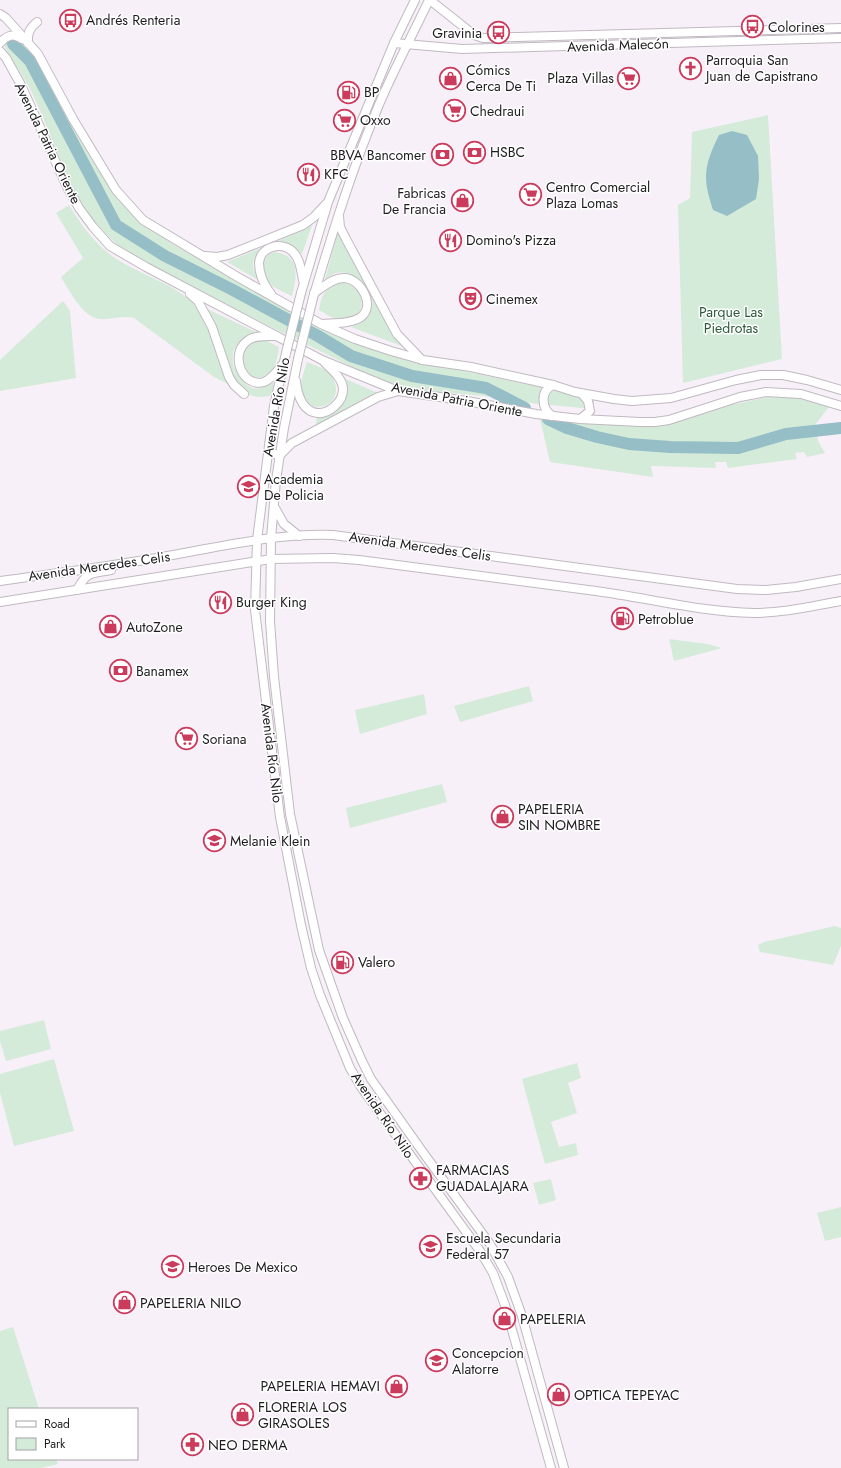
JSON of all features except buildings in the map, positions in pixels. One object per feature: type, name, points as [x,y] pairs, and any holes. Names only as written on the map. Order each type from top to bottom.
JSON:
[{"type":"main road","name":"Avenida Río Nilo","points":[[415,0],[394,43],[328,202],[303,281],[274,406],[257,540],[255,610],[280,817],[304,937],[320,995],[350,1068],[361,1087],[480,1251],[492,1273],[505,1305],[551,1468]]},
{"type":"main road","name":"Avenida Río Nilo","points":[[430,0],[378,106],[361,150],[338,214],[313,295],[298,359],[284,428],[271,538],[270,621],[274,677],[290,814],[319,950],[343,1018],[371,1080],[490,1244],[508,1277],[520,1312],[564,1468]]},
{"type":"main road","name":"Avenida Malecón","points":[[430,0],[474,35],[483,38],[841,28]]},
{"type":"main road","points":[[0,14],[6,18],[38,54],[73,119],[116,190],[144,220],[274,298],[321,324],[356,339],[423,360],[471,367],[582,394],[614,399],[632,401],[671,398],[736,380],[761,376],[783,375],[841,390]]},
{"type":"main road","points":[[28,43],[28,35],[30,30],[38,22]]},
{"type":"main road","points":[[0,43],[4,38],[11,35],[18,36],[28,43]]},
{"type":"main road","name":"Avenida Malecón","points":[[394,43],[462,50],[841,38]]},
{"type":"main road","name":"Avenida Patria Oriente","points":[[0,51],[6,58],[21,85],[67,187],[93,227],[110,246],[146,267],[322,360],[398,391],[552,416],[580,419],[640,422],[669,420],[740,397],[766,392],[801,394],[841,406]]},
{"type":"main road","points":[[203,256],[217,257],[228,255],[303,225],[314,217],[328,202]]},
{"type":"main road","points":[[338,214],[340,227],[397,334],[423,360]]},
{"type":"main road","points":[[274,298],[264,284],[260,272],[259,262],[263,253],[270,248],[276,246],[292,251],[297,258],[303,281]]},
{"type":"main road","points":[[313,295],[337,279],[345,278],[355,282],[367,299],[366,309],[362,316],[352,321],[321,324]]},
{"type":"main road","points":[[180,285],[198,301],[212,327],[229,377],[234,385],[244,394]]},
{"type":"main road","points":[[276,336],[257,337],[246,342],[240,350],[238,360],[239,365],[246,377],[254,382],[259,382],[268,380],[283,365]]},
{"type":"main road","points":[[296,371],[297,390],[301,400],[308,409],[321,413],[329,410],[342,398],[343,388],[339,378],[322,360]]},
{"type":"main road","points":[[552,416],[545,409],[543,399],[549,387],[553,386]]},
{"type":"main road","points":[[268,453],[280,455],[292,443],[378,397],[398,391]]},
{"type":"main road","points":[[580,419],[590,411],[588,401],[582,394]]},
{"type":"main road","points":[[274,507],[284,524],[299,536]]},
{"type":"main road","name":"Avenida Mercedes Celis","points":[[0,581],[150,560],[271,538],[333,535],[737,589],[766,590],[789,588],[841,579]]},
{"type":"main road","name":"Avenida Mercedes Celis","points":[[0,602],[271,560],[332,558],[359,560],[616,593],[702,609],[732,612],[755,613],[799,609],[841,601]]},
{"type":"main road","points":[[76,590],[85,577],[92,574],[138,565],[150,560]]},
{"type":"green space","points":[[11,39],[17,39],[25,43],[46,77],[78,137],[116,197],[143,224],[174,245],[317,324],[435,365],[536,386],[594,400],[594,409],[427,391],[379,380],[234,309],[125,251],[106,234],[91,217],[79,198],[60,159],[33,95],[5,47],[6,42]]},
{"type":"green space","name":"Parque Las Piedrotas","points":[[768,115],[782,359],[683,383],[678,205],[690,198],[692,132]]},
{"type":"green space","points":[[69,205],[86,230],[108,253],[125,264],[179,292],[193,303],[200,312],[210,332],[228,384],[214,377],[134,318],[125,317],[100,319],[88,314],[82,309],[72,296],[61,277],[83,258],[56,213]]},
{"type":"green space","points":[[313,223],[302,254],[280,241],[266,247],[257,254],[253,265],[254,272],[258,280],[227,262],[302,231]]},
{"type":"green space","points":[[338,231],[404,347],[351,327],[363,320],[369,312],[370,302],[368,292],[362,283],[355,277],[346,273],[336,273],[325,280]]},
{"type":"green space","points":[[275,252],[283,254],[293,262],[296,274],[292,296],[271,285],[268,282],[264,272],[262,264],[268,255]]},
{"type":"green space","points":[[342,282],[352,286],[358,292],[362,306],[359,313],[354,318],[346,320],[336,319],[319,310],[321,299],[325,292]]},
{"type":"green space","points":[[63,301],[70,311],[76,378],[0,391],[0,360]]},
{"type":"green space","points":[[207,309],[256,332],[242,339],[237,345],[234,350],[233,364],[241,378],[251,387],[262,388],[274,382],[272,395],[259,397],[249,395],[241,389],[230,370],[219,334]]},
{"type":"green space","points":[[265,340],[279,347],[277,358],[273,369],[268,375],[257,377],[247,371],[244,366],[243,353],[253,342]]},
{"type":"green space","points":[[307,362],[330,373],[335,383],[336,392],[333,399],[328,404],[321,407],[307,403],[303,396],[301,383]]},
{"type":"green space","points":[[343,378],[378,393],[369,396],[316,425],[317,415],[338,408]]},
{"type":"green space","points":[[772,396],[801,399],[829,407],[815,425],[818,441],[825,453],[807,457],[804,452],[795,453],[797,459],[728,468],[726,462],[715,462],[716,468],[651,466],[653,477],[550,462],[540,419],[602,425],[665,423],[723,407]]},
{"type":"green space","points":[[669,639],[707,644],[722,648],[674,661]]},
{"type":"green space","points":[[529,686],[533,701],[460,722],[454,706]]},
{"type":"green space","points":[[424,694],[427,714],[360,734],[355,710]]},
{"type":"green space","points":[[442,784],[447,802],[350,828],[346,808]]},
{"type":"green space","points":[[835,926],[841,928],[841,946],[833,965],[760,952],[758,945],[764,942]]},
{"type":"green space","points":[[44,1020],[51,1049],[6,1061],[0,1041],[0,1031]]},
{"type":"green space","points":[[54,1059],[74,1131],[14,1146],[0,1093],[0,1074]]},
{"type":"green space","points":[[577,1063],[581,1078],[568,1083],[577,1113],[551,1122],[559,1147],[576,1143],[578,1155],[545,1164],[522,1079]]},
{"type":"green space","points":[[551,1179],[556,1200],[539,1205],[533,1183]]},
{"type":"green space","points":[[841,1207],[841,1237],[825,1241],[817,1213]]},
{"type":"green space","points":[[13,1327],[39,1408],[8,1408],[8,1460],[56,1460],[58,1464],[41,1468],[0,1468],[0,1331]]},
{"type":"water","points":[[732,131],[747,135],[758,156],[759,179],[756,199],[727,216],[713,210],[707,189],[706,172],[710,155],[719,135]]},
{"type":"waterway","points":[[13,44],[30,61],[116,225],[165,256],[231,289],[318,336],[351,356],[412,376],[486,388],[525,408]]},
{"type":"waterway","points":[[548,419],[567,428],[597,437],[629,444],[670,447],[738,448],[786,434],[841,428]]},
{"type":"place","name":"Andrés Renteria","points":[[71,20]]},
{"type":"place","name":"Colorines","points":[[752,27]]},
{"type":"place","name":"Gravinia","points":[[498,33]]},
{"type":"place","name":"Parroquia San Juan de Capistrano","points":[[690,68]]},
{"type":"place","name":"Cómics Cerca De Ti","points":[[451,78]]},
{"type":"place","name":"Plaza Villas","points":[[629,78]]},
{"type":"place","name":"BP","points":[[348,92]]},
{"type":"place","name":"Chedraui","points":[[455,111]]},
{"type":"place","name":"Oxxo","points":[[345,120]]},
{"type":"place","name":"HSBC","points":[[475,152]]},
{"type":"place","name":"BBVA Bancomer","points":[[442,155]]},
{"type":"place","name":"KFC","points":[[309,174]]},
{"type":"place","name":"Centro Comercial Plaza Lomas","points":[[530,195]]},
{"type":"place","name":"Fabricas De Francia","points":[[462,201]]},
{"type":"place","name":"Domino's Pizza","points":[[451,240]]},
{"type":"place","name":"Cinemex","points":[[470,299]]},
{"type":"place","name":"Academia De Policia","points":[[248,487]]},
{"type":"place","name":"Burger King","points":[[221,602]]},
{"type":"place","name":"Petroblue","points":[[622,619]]},
{"type":"place","name":"AutoZone","points":[[110,627]]},
{"type":"place","name":"Banamex","points":[[121,671]]},
{"type":"place","name":"Soriana","points":[[187,739]]},
{"type":"place","name":"PAPELERIA SIN NOMBRE","points":[[503,817]]},
{"type":"place","name":"Melanie Klein","points":[[215,841]]},
{"type":"place","name":"Valero","points":[[343,962]]},
{"type":"place","name":"FARMACIAS GUADALAJARA","points":[[420,1178]]},
{"type":"place","name":"Escuela Secundaria Federal 57","points":[[430,1246]]},
{"type":"place","name":"Heroes De Mexico","points":[[172,1267]]},
{"type":"place","name":"PAPELERIA NILO","points":[[124,1303]]},
{"type":"place","name":"PAPELERIA","points":[[504,1319]]},
{"type":"place","name":"Concepcion Alatorre","points":[[436,1361]]},
{"type":"place","name":"PAPELERIA HEMAVI","points":[[396,1386]]},
{"type":"place","name":"OPTICA TEPEYAC","points":[[558,1395]]},
{"type":"place","name":"FLORERIA LOS GIRASOLES","points":[[242,1415]]},
{"type":"place","name":"NEO DERMA","points":[[193,1445]]}]
